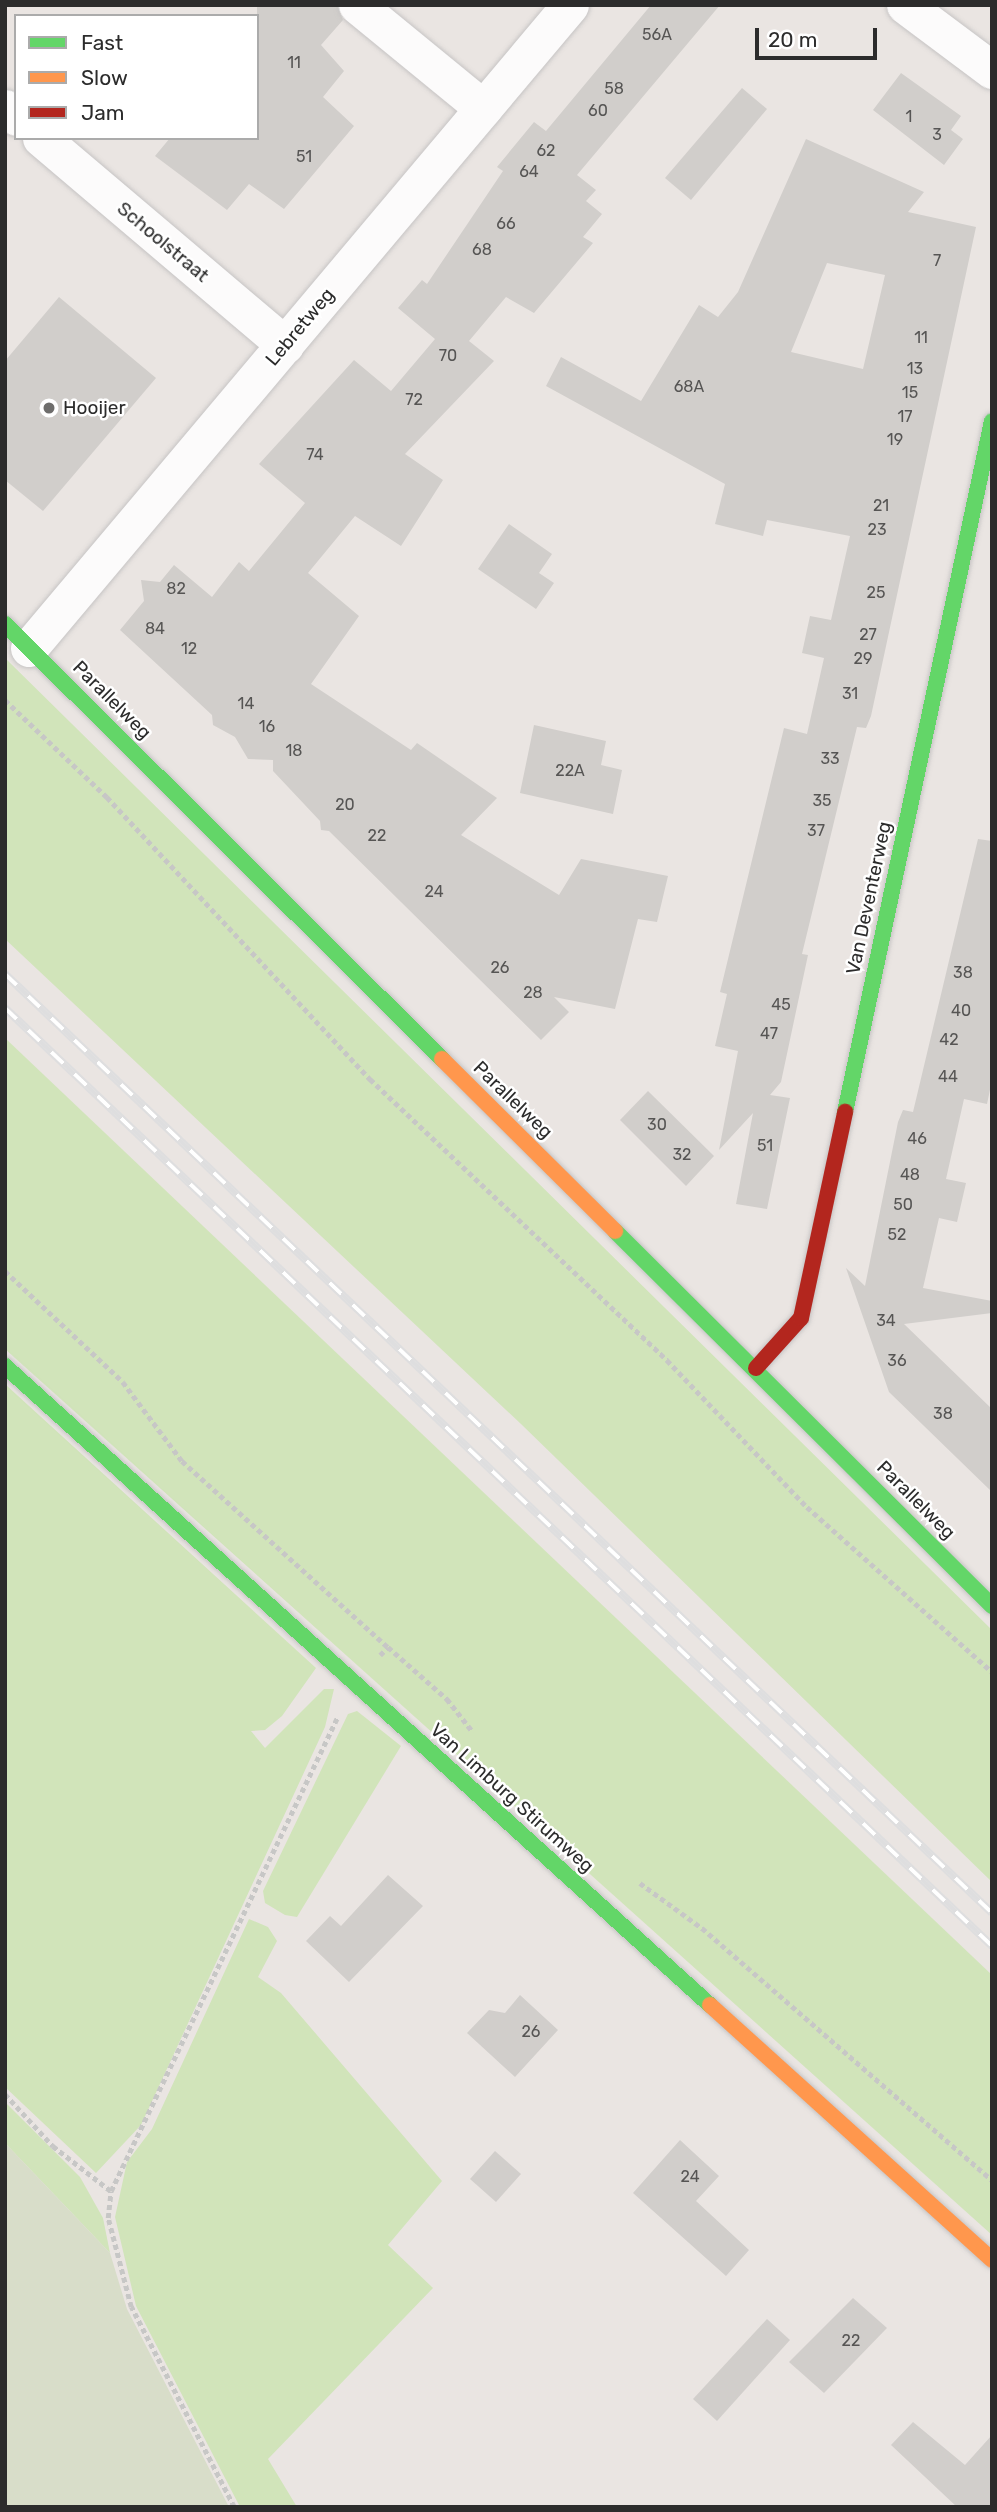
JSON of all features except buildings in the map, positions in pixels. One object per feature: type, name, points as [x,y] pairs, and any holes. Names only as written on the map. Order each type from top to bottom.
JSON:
[{"type":"street","points":[[357,5],[482,108]]},
{"type":"street","name":"Lebretweg","points":[[17,636],[285,345],[570,5]]},
{"type":"street","points":[[905,5],[992,70]]},
{"type":"street","name":"Schoolstraat","points":[[43,140],[285,345]]},
{"type":"street","name":"Van Deventerweg","points":[[756,1368],[802,1318],[992,421]]},
{"type":"street","name":"Parallelweg","points":[[17,636],[756,1368],[992,1606]]},
{"type":"street","name":"Van Limburg Stirumweg","points":[[5,1366],[992,2260]]},
{"type":"path","points":[[5,700],[107,797],[370,1079],[667,1360],[807,1507],[992,1672]]},
{"type":"path","points":[[5,1271],[123,1382],[182,1461],[447,1699],[482,1742]]},
{"type":"path","points":[[234,2507],[131,2307],[108,2218],[111,2191],[352,1682],[388,1647]]},
{"type":"path","points":[[637,1881],[702,1928],[992,2180]]},
{"type":"path","points":[[5,2094],[53,2146],[111,2191]]},
{"type":"green space","points":[[5,658],[992,1630],[992,1882],[521,1424],[5,939]]},
{"type":"green space","points":[[5,1038],[992,1975],[992,2235],[5,1349]]},
{"type":"green space","points":[[5,1384],[316,1668],[282,1716],[265,1730],[251,1731],[265,1748],[324,1689],[334,1689],[325,1727],[141,2125],[96,2173],[5,2087]]},
{"type":"green space","points":[[357,1711],[401,1746],[297,1917],[285,1915],[265,1903],[263,1891],[348,1714]]},
{"type":"green space","points":[[249,1919],[268,1927],[277,1941],[258,1977],[281,1993],[442,2181],[388,2245],[433,2288],[268,2459],[297,2507],[240,2507],[136,2306],[115,2217],[127,2162],[152,2129]]},
{"type":"green space","points":[[5,2102],[80,2177],[103,2218],[110,2253],[5,2143]]},
{"type":"green space","points":[[5,2143],[110,2253],[127,2309],[229,2507],[5,2507]]},
{"type":"railway","points":[[5,974],[992,1913]]},
{"type":"railway","points":[[5,1008],[992,1946]]},
{"type":"traffic: fast","points":[[845,1112],[992,421]]},
{"type":"traffic: fast","points":[[5,624],[442,1059]]},
{"type":"traffic: fast","points":[[615,1231],[992,1606]]},
{"type":"traffic: fast","points":[[5,1366],[710,2005]]},
{"type":"traffic: slow","points":[[442,1059],[615,1231]]},
{"type":"traffic: slow","points":[[710,2005],[992,2260]]},
{"type":"traffic: jam","points":[[756,1368],[801,1318],[845,1112]]},
{"type":"place","name":"Hooijer","points":[[49,408]]}]
